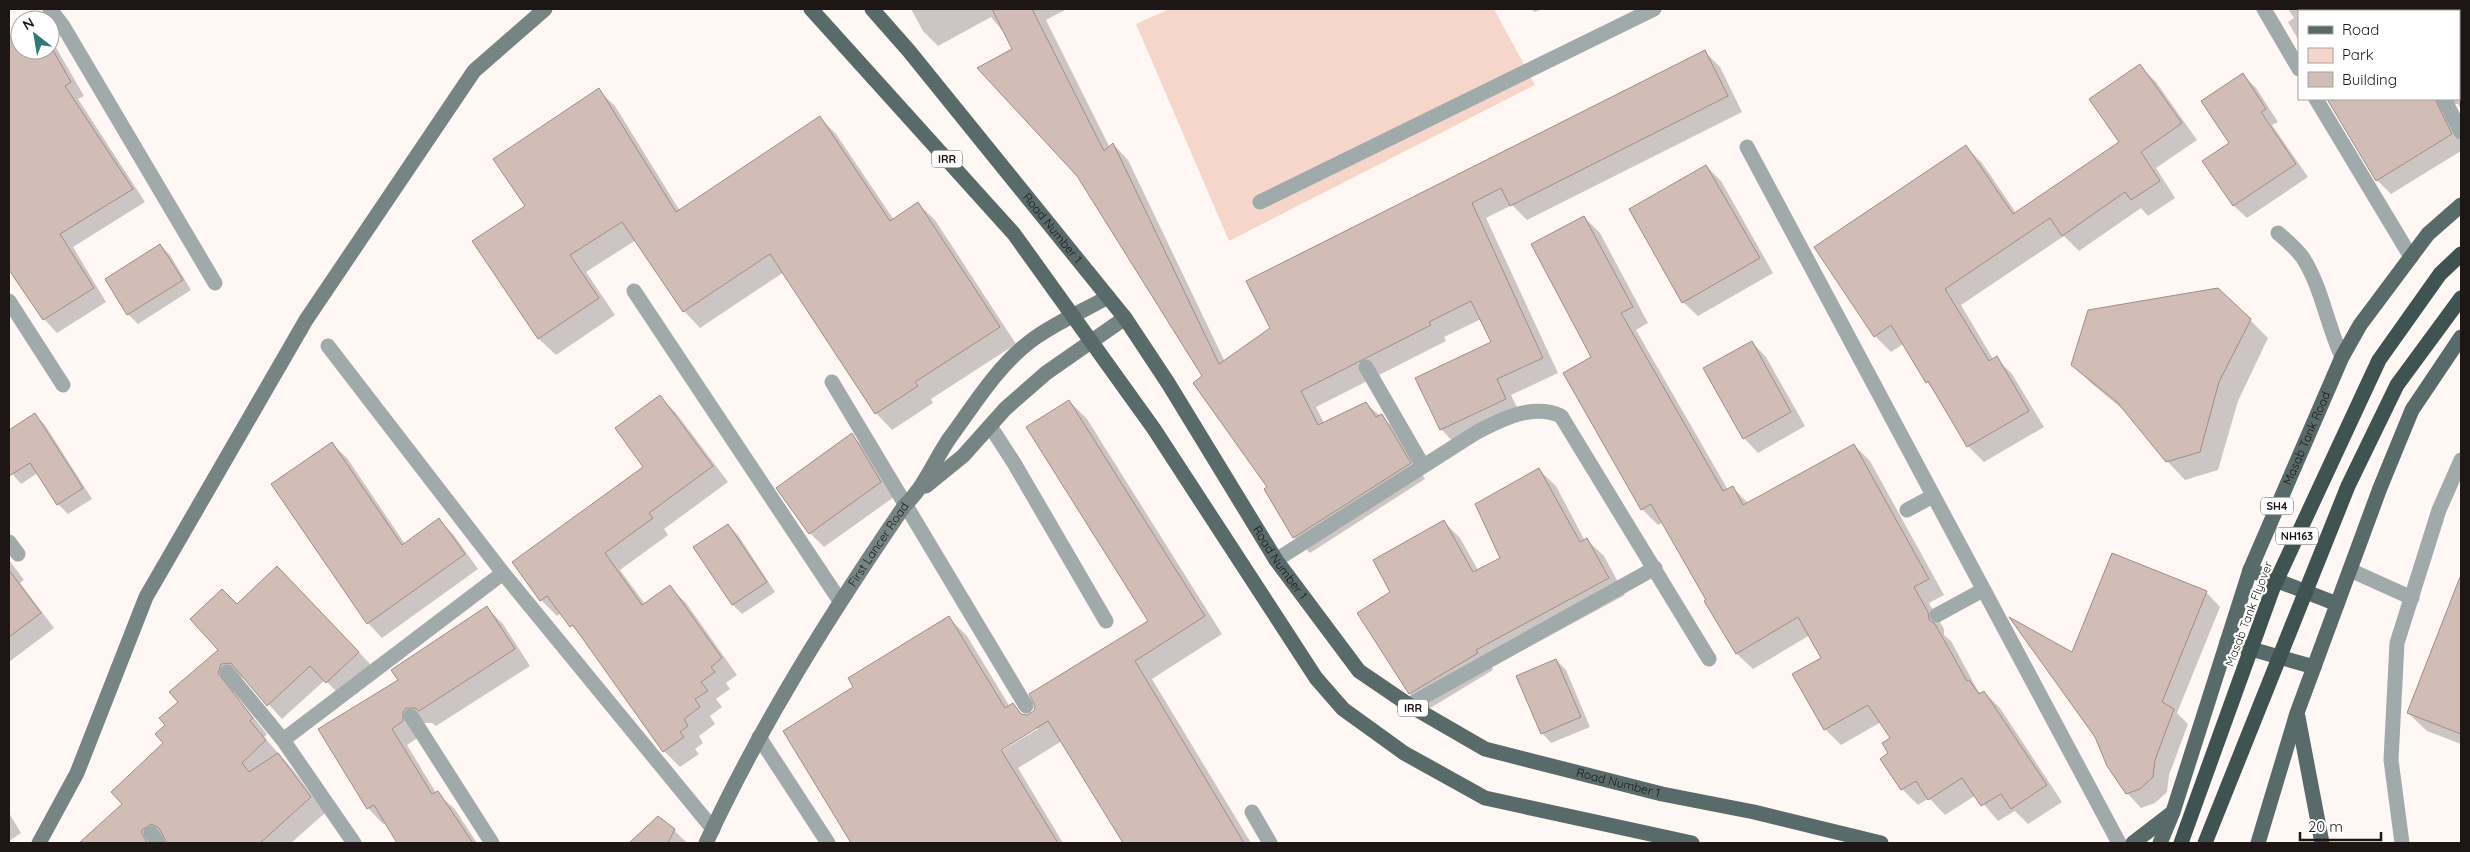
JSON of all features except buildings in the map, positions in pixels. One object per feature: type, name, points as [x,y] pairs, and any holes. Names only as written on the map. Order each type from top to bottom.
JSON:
[{"type":"highway","name":"Masab Tank Flyover","points":[[2181,843],[2273,588],[2379,360],[2440,274],[2461,254]]},
{"type":"highway","name":"NH163","points":[[2205,843],[2348,486],[2397,385],[2461,298]]},
{"type":"main road","name":"IRR","points":[[811,9],[1014,234],[1154,428],[1316,678],[1342,709],[1404,753],[1485,798],[1684,842]]},
{"type":"main road","name":"Road Number 1","points":[[872,9],[915,58],[1125,318],[1168,383],[1276,560],[1359,671],[1409,705],[1485,749],[1662,794],[1754,812],[1881,843]]},
{"type":"main road","name":"Masab Tank Road","points":[[2160,843],[2173,812],[2250,570],[2342,357],[2360,325],[2428,234],[2461,205]]},
{"type":"main road","points":[[2258,843],[2297,713],[2380,488],[2412,410],[2461,338]]},
{"type":"main road","points":[[2250,570],[2337,604]]},
{"type":"main road","points":[[2227,642],[2314,667]]},
{"type":"main road","points":[[2297,713],[2322,843]]},
{"type":"main road","points":[[2134,843],[2173,812]]},
{"type":"street","points":[[50,9],[63,26],[215,283]]},
{"type":"street","points":[[39,843],[77,773],[146,598],[306,320],[474,70],[545,9]]},
{"type":"street","points":[[1260,202],[1654,9]]},
{"type":"street","points":[[2264,9],[2298,67]]},
{"type":"street","points":[[2317,100],[2411,257]]},
{"type":"street","points":[[2445,100],[2461,132]]},
{"type":"street","points":[[1747,146],[2119,843]]},
{"type":"street","points":[[2278,233],[2303,257],[2322,300],[2333,339],[2342,357]]},
{"type":"street","points":[[634,291],[840,601]]},
{"type":"street","name":"First Lancer Road","points":[[706,843],[740,770],[840,601],[906,505],[919,492],[943,448],[998,372],[1030,341],[1108,297]]},
{"type":"street","points":[[9,301],[64,385]]},
{"type":"street","points":[[919,492],[963,456],[1005,409],[1046,373],[1125,318]]},
{"type":"street","points":[[328,346],[503,573],[713,829]]},
{"type":"street","points":[[1366,367],[1423,466]]},
{"type":"street","points":[[832,382],[1026,706]]},
{"type":"street","points":[[1276,560],[1423,466],[1508,416],[1551,412],[1561,416],[1709,659]]},
{"type":"street","points":[[990,426],[1014,463],[1106,621]]},
{"type":"street","points":[[2402,843],[2391,760],[2397,643],[2440,510],[2461,460]]},
{"type":"street","points":[[1907,510],[1933,496]]},
{"type":"street","points":[[9,542],[18,554]]},
{"type":"street","points":[[1409,705],[1655,568]]},
{"type":"street","points":[[2350,570],[2412,598]]},
{"type":"street","points":[[283,740],[503,573]]},
{"type":"street","points":[[1937,615],[1983,590]]},
{"type":"street","points":[[227,672],[283,740],[354,843]]},
{"type":"street","points":[[412,716],[492,843]]},
{"type":"street","points":[[759,737],[828,843]]},
{"type":"street","points":[[1252,812],[1270,843]]},
{"type":"green space","points":[[1169,9],[1494,9],[1535,85],[1229,241],[1136,24]]}]
